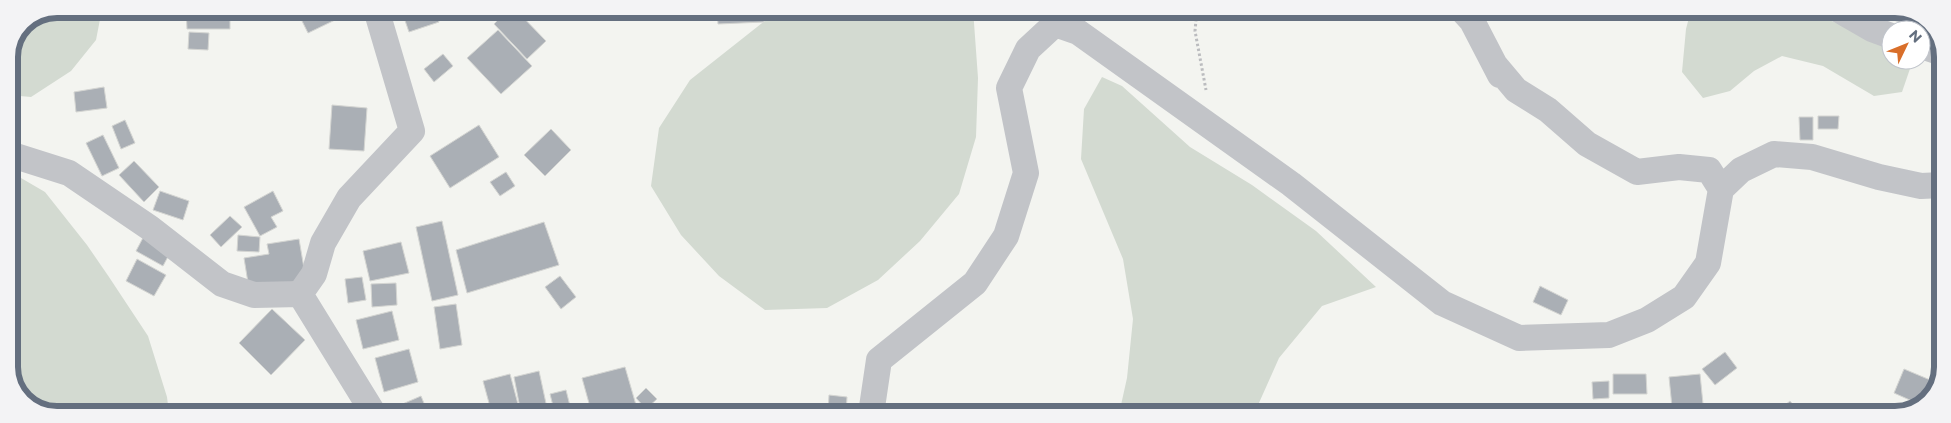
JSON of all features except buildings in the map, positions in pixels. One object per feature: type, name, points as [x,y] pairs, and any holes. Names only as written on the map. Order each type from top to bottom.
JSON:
[{"type":"street","points":[[300,294],[314,274],[323,243],[349,198],[412,131],[378,17]]},
{"type":"street","points":[[1468,17],[1498,70],[1516,90],[1548,110],[1587,144],[1637,172],[1679,167],[1709,170],[1721,189]]},
{"type":"street","points":[[1851,17],[1881,32]]},
{"type":"street","points":[[872,406],[879,360],[975,283],[1006,236],[1026,173],[1009,88],[1028,49],[1055,24],[1078,32],[1291,184],[1442,303],[1519,338],[1609,335],[1647,320],[1684,297],[1708,263],[1721,189],[1741,170],[1774,154],[1812,157],[1879,177],[1921,186],[1933,185]]},
{"type":"street","points":[[18,157],[69,172],[150,228],[222,284],[254,295],[300,294]]},
{"type":"street","points":[[300,294],[369,406]]},
{"type":"path","points":[[1196,17],[1195,31],[1206,93]]},
{"type":"shaded area","points":[[100,17],[96,40],[71,71],[31,97],[18,96],[18,49],[20,41],[29,29],[41,20],[49,18]]},
{"type":"shaded area","points":[[770,17],[974,17],[978,78],[976,137],[959,194],[920,241],[878,280],[827,308],[765,310],[719,276],[681,235],[651,186],[659,128],[690,80]]},
{"type":"shaded area","points":[[1689,17],[1823,17],[1881,43],[1881,70],[1910,70],[1902,92],[1874,96],[1823,66],[1782,56],[1754,71],[1730,91],[1703,98],[1682,72],[1686,29]]},
{"type":"shaded area","points":[[1102,77],[1122,86],[1190,147],[1252,185],[1316,231],[1376,287],[1322,306],[1279,358],[1258,406],[1121,406],[1127,378],[1133,319],[1123,259],[1081,159],[1084,109]]},
{"type":"shaded area","points":[[18,176],[45,192],[87,245],[109,277],[148,336],[168,406],[56,406],[41,403],[24,388],[18,374]]}]
